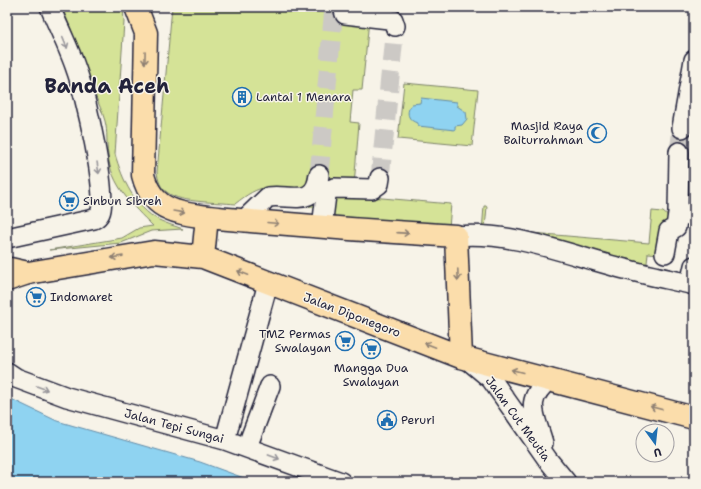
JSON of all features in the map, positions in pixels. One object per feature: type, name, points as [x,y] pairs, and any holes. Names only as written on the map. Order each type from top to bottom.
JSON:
[{"type":"main road","points":[[136,7],[146,33]]},
{"type":"main road","points":[[151,7],[146,33],[143,175],[146,188],[158,202],[171,210],[207,216],[322,227],[456,236],[464,358]]},
{"type":"main road","points":[[203,257],[207,216]]},
{"type":"main road","name":"Jalan Diponegoro","points":[[7,280],[22,271],[154,252],[203,257],[464,358],[550,379],[694,418]]},
{"type":"street","points":[[7,238],[94,219],[100,214],[101,210],[101,185],[90,119],[76,69],[50,7]]},
{"type":"street","points":[[343,7],[345,14],[389,19],[393,20],[395,26]]},
{"type":"street","points":[[682,128],[694,60]]},
{"type":"street","points":[[665,253],[669,231],[676,227],[686,214],[679,152]]},
{"type":"street","points":[[244,220],[268,197],[308,196],[313,192],[318,184],[319,175]]},
{"type":"street","points":[[322,227],[326,195],[329,190],[334,188],[372,189],[379,184],[380,178]]},
{"type":"street","points":[[456,236],[472,235],[544,245],[616,267],[692,285],[694,266]]},
{"type":"street","points":[[7,290],[22,271]]},
{"type":"street","points":[[225,440],[268,283]]},
{"type":"street","name":"Jalan Cut Meutia","points":[[464,358],[491,379],[548,460],[566,482]]},
{"type":"street","name":"Jalan Tepi Sungai","points":[[7,372],[16,378],[67,397],[225,440],[341,482]]},
{"type":"street","points":[[548,460],[532,403],[538,391],[550,379]]},
{"type":"street","points":[[247,447],[270,386]]},
{"type":"green space","points":[[62,7],[123,7],[124,22],[115,154],[126,183],[136,200],[143,208],[159,220],[183,229],[151,231],[121,243],[49,250],[122,238],[139,228],[153,226],[130,202],[113,176],[108,155],[104,116]]},
{"type":"green space","points":[[172,7],[338,7],[369,20],[362,90],[353,90],[350,122],[359,123],[354,186],[332,183],[320,208],[300,206],[323,175],[308,173],[307,183],[300,190],[272,187],[259,189],[235,204],[200,202],[182,199],[165,191],[160,184],[157,172]]},
{"type":"green space","points":[[404,83],[478,90],[472,146],[398,139]]},
{"type":"green space","points":[[336,194],[451,204],[449,228],[326,216]]},
{"type":"green space","points":[[484,206],[487,206],[485,229],[649,243],[652,211],[663,212],[669,217],[660,254],[648,253],[646,273],[482,232]]},
{"type":"water","points":[[421,98],[457,102],[457,106],[466,112],[467,119],[462,125],[455,126],[455,130],[418,126],[418,123],[410,118],[408,113],[412,104],[420,103]]},
{"type":"water","points":[[7,397],[57,421],[200,462],[255,482],[7,482]]},
{"type":"tunnel","points":[[319,175],[334,7]]},
{"type":"tunnel","points":[[380,178],[395,26]]},
{"type":"tunnel","points":[[679,152],[682,128]]},
{"type":"place","name":"Lantai 1 Menara","points":[[242,97]]},
{"type":"place","name":"Masjid Raya Baiturrahman","points":[[597,133]]},
{"type":"place","name":"Sinbun Sibreh","points":[[69,201]]},
{"type":"place","name":"Indomaret","points":[[36,297]]},
{"type":"place","name":"TMZ Permas Swalayan","points":[[345,341]]},
{"type":"place","name":"Mangga Dua Swalayan","points":[[371,349]]},
{"type":"place","name":"Peruri","points":[[387,420]]},
{"type":"district","name":"Banda Aceh","points":[[107,86]]}]
